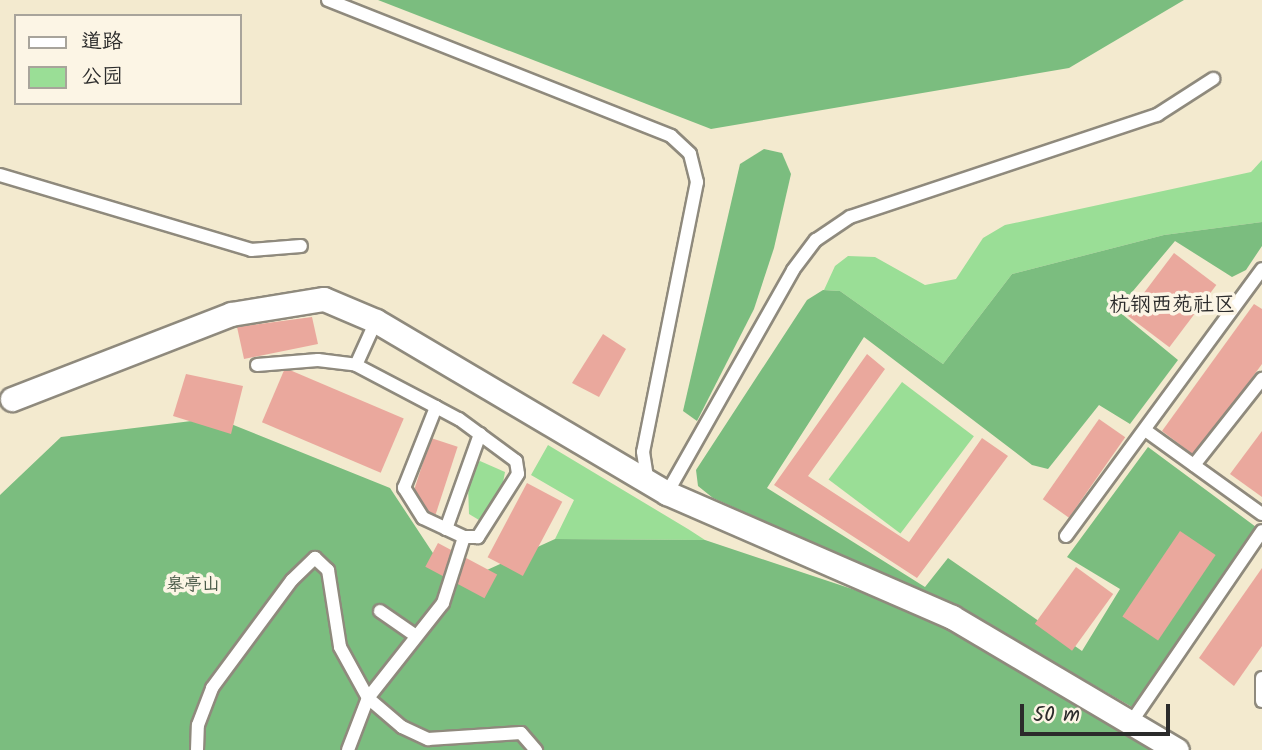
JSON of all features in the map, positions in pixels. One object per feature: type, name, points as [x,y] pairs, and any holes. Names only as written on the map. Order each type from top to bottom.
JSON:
[{"type":"street","points":[[4,399],[232,314],[324,299],[376,321],[657,488],[952,617],[1177,750]]},
{"type":"lane","points":[[328,0],[671,136],[690,154],[697,182],[643,452],[657,488]]},
{"type":"lane","points":[[657,488],[793,270],[816,240],[850,217],[1157,115],[1213,79]]},
{"type":"lane","points":[[0,175],[251,250],[301,246]]},
{"type":"lane","points":[[1066,536],[1262,270]]},
{"type":"lane","points":[[356,365],[376,321]]},
{"type":"lane","points":[[257,366],[318,360],[356,365],[436,407],[480,434],[516,461],[518,474],[478,537],[464,537],[423,518],[404,488],[436,407]]},
{"type":"lane","points":[[1195,465],[1262,379]]},
{"type":"lane","points":[[1145,430],[1262,514]]},
{"type":"lane","points":[[446,529],[480,434]]},
{"type":"lane","points":[[1132,721],[1262,531]]},
{"type":"lane","points":[[348,750],[368,698],[443,603],[464,537]]},
{"type":"lane","points":[[197,750],[198,725],[212,688],[292,580],[315,558],[328,570],[340,647],[368,698],[402,727],[428,739],[521,733],[536,750]]},
{"type":"lane","points":[[380,611],[416,636]]},
{"type":"lane","points":[[1262,678],[1262,701]]},
{"type":"green space","points":[[378,0],[1184,0],[1069,68],[711,129]]},
{"type":"green space","points":[[764,149],[782,153],[791,174],[774,248],[754,309],[697,421],[683,411],[740,164]]},
{"type":"green space","points":[[1262,160],[1262,222],[1164,235],[1012,274],[943,364],[840,291],[824,290],[835,266],[848,256],[875,257],[925,285],[956,279],[983,238],[1005,225],[1251,172]]},
{"type":"green space","points":[[1262,222],[1262,246],[1246,270],[1232,277],[1175,241],[1117,310],[1178,360],[1130,424],[1099,405],[1048,469],[1032,465],[864,337],[767,488],[925,587],[948,558],[1082,651],[1120,589],[1067,557],[1148,447],[1256,527],[1132,707],[957,607],[713,498],[698,486],[696,470],[807,300],[823,290],[840,291],[943,364],[1012,274],[1164,235]]},
{"type":"green space","points":[[902,382],[974,436],[900,534],[829,479]]},
{"type":"green space","name":"皋亭山","points":[[216,418],[390,488],[454,585],[555,539],[705,540],[915,610],[1157,741],[1166,750],[0,750],[0,495],[61,437]]},
{"type":"green space","points":[[548,445],[705,540],[555,539],[574,500],[531,475]]},
{"type":"green space","points":[[480,461],[505,472],[502,488],[479,520],[469,514],[468,485],[469,469]]},
{"type":"building","points":[[1174,253],[1216,285],[1169,347],[1127,315]]},
{"type":"building","points":[[1254,304],[1262,309],[1262,364],[1195,456],[1162,431]]},
{"type":"building","points":[[312,317],[318,344],[244,359],[237,327]]},
{"type":"building","points":[[603,334],[626,349],[599,397],[572,383]]},
{"type":"building","points":[[867,354],[885,369],[808,476],[909,542],[982,438],[1008,456],[917,578],[774,485]]},
{"type":"building","points":[[285,368],[404,418],[381,473],[262,422]]},
{"type":"building","points":[[186,374],[243,386],[231,434],[173,416]]},
{"type":"building","points":[[1099,419],[1125,437],[1069,518],[1043,499]]},
{"type":"building","points":[[1262,431],[1262,497],[1230,474]]},
{"type":"building","points":[[431,438],[458,447],[436,514],[409,506]]},
{"type":"building","points":[[527,483],[562,502],[523,576],[488,557]]},
{"type":"building","points":[[1180,531],[1216,555],[1158,640],[1122,616]]},
{"type":"building","points":[[438,543],[497,574],[484,598],[425,567]]},
{"type":"building","points":[[1076,567],[1113,594],[1072,651],[1035,624]]},
{"type":"building","points":[[1262,568],[1262,646],[1234,686],[1199,658]]},
{"type":"district","name":"杭钢西苑社区","points":[[1172,306]]}]
